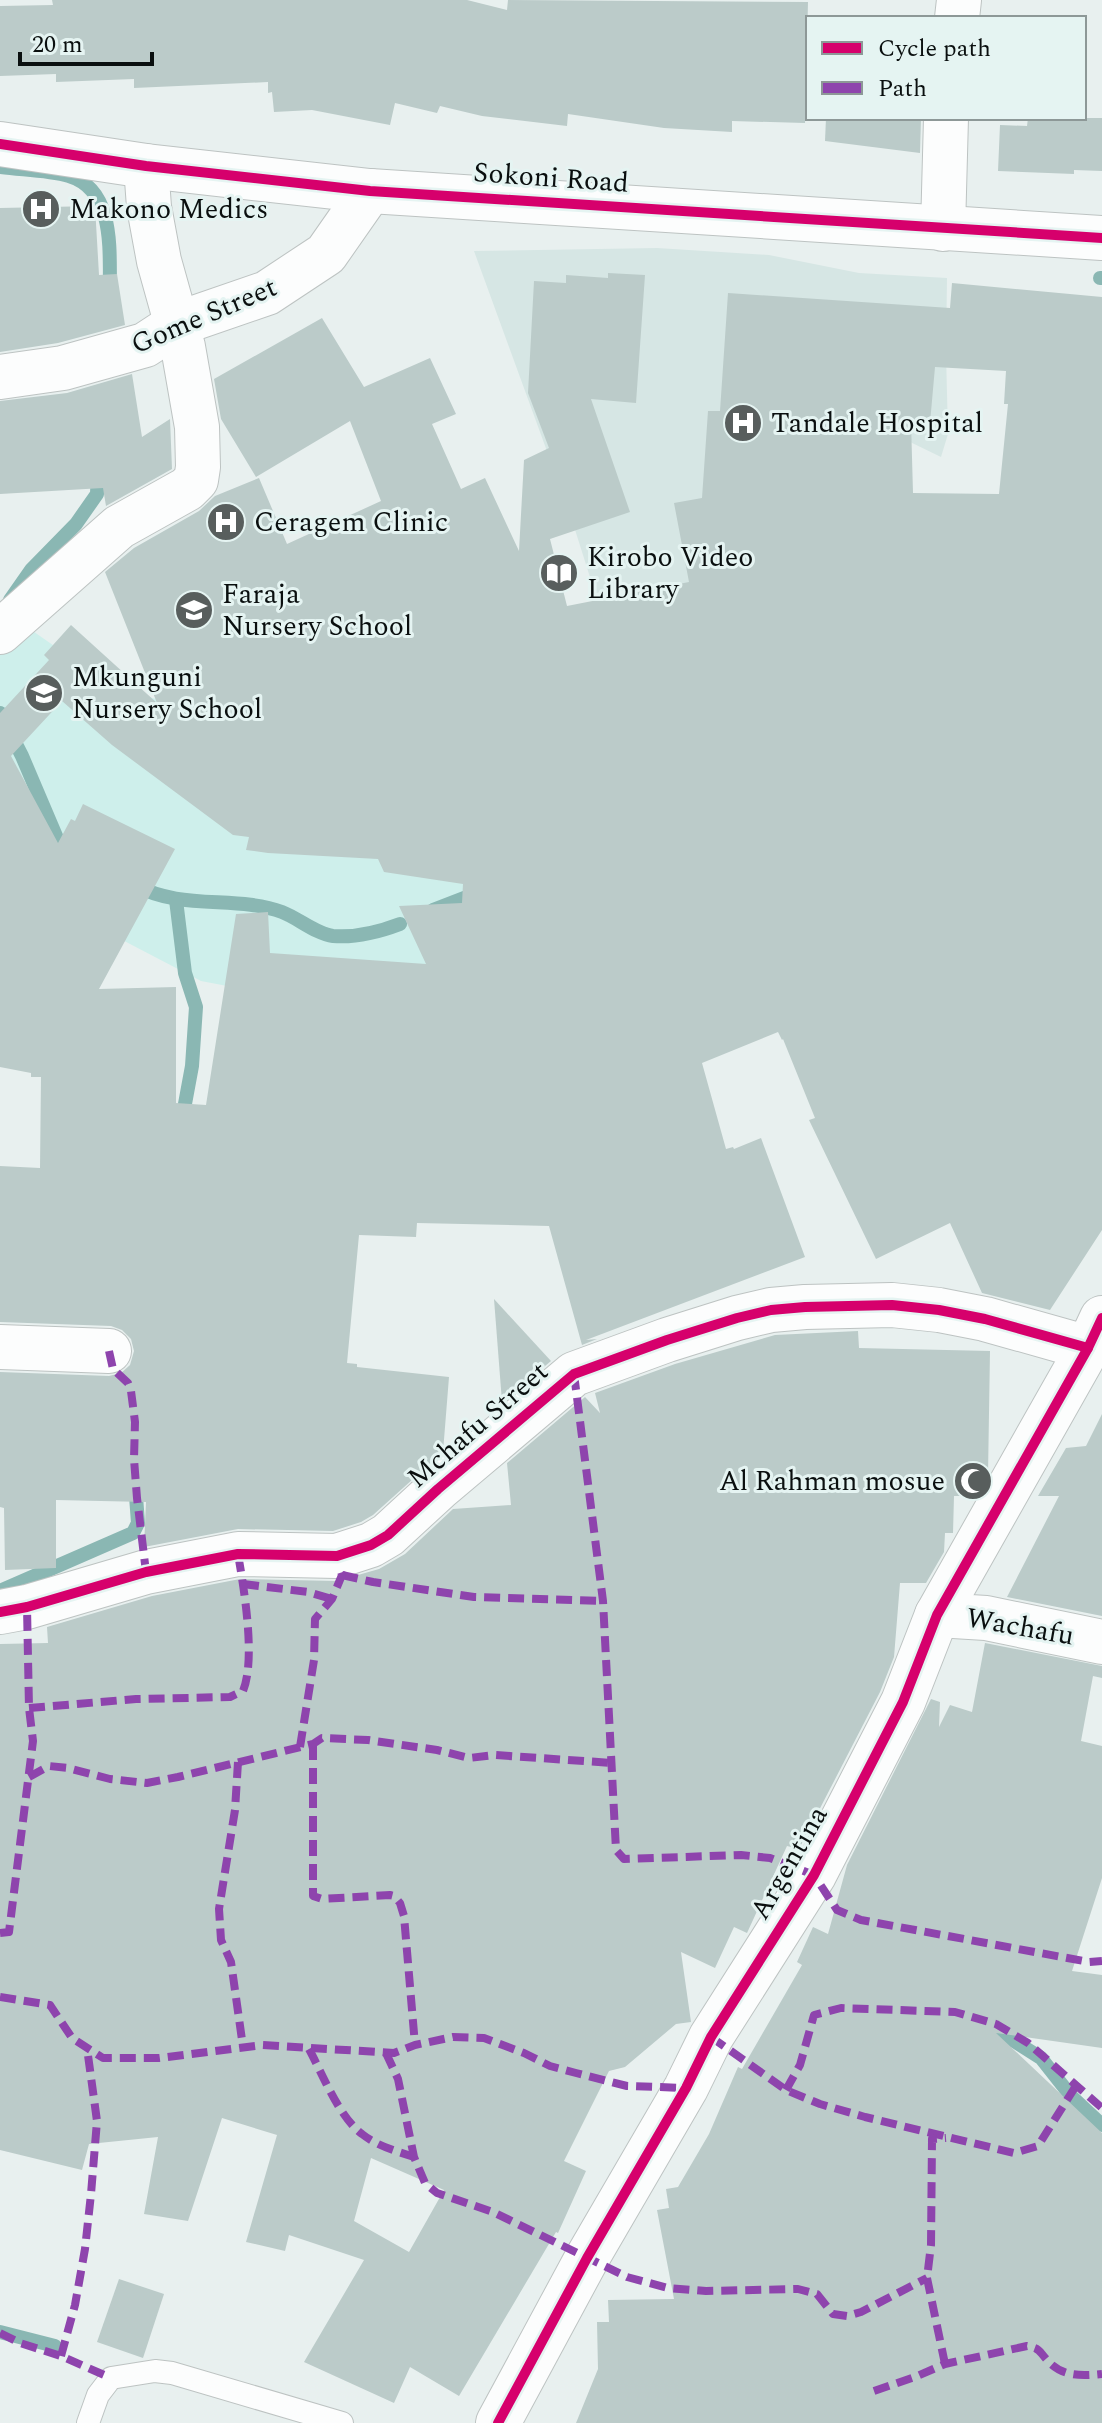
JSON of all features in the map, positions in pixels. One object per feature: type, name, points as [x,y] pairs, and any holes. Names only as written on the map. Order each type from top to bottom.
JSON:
[{"type":"street","points":[[943,229],[946,120]]},
{"type":"street","name":"Sokoni Road","points":[[0,144],[146,166],[370,191],[1102,238]]},
{"type":"street","points":[[0,632],[119,527],[187,489],[196,480],[199,451],[197,427],[177,324],[159,261],[149,207],[146,166]]},
{"type":"street","name":"Gome Street","points":[[0,377],[63,368],[145,345],[177,324],[267,293],[326,254],[370,191]]},
{"type":"street","name":"Mchafu Street","points":[[0,1612],[146,1572],[238,1554],[337,1556],[371,1545],[388,1535],[574,1374],[737,1318],[771,1310],[805,1307],[892,1305],[1095,1333]]},
{"type":"street","name":"Argentina","points":[[498,2423],[587,2258],[686,2088],[711,2037],[814,1875],[903,1702],[937,1615],[1095,1333]]},
{"type":"street","points":[[0,1347],[109,1351]]},
{"type":"street","name":"Wachafu","points":[[937,1615],[986,1618],[1102,1642]]},
{"type":"lane","points":[[88,2423],[98,2395],[111,2378],[155,2371],[172,2373],[342,2423]]},
{"type":"shaded area","name":"Tandale Hospital","points":[[657,248],[769,255],[859,273],[947,278],[948,434],[941,457],[908,441],[739,584],[595,593],[571,517],[474,251]]},
{"type":"shaded area","points":[[0,608],[117,690],[310,734],[1102,664],[346,1009],[201,981],[84,920],[0,843]]},
{"type":"building","points":[[52,0],[467,0],[507,10],[508,0],[808,2],[805,123],[732,121],[732,132],[664,128],[568,114],[567,126],[482,116],[440,106],[437,113],[395,103],[390,125],[312,110],[274,112],[268,82],[134,88],[134,79],[56,82],[56,74],[0,76],[0,6],[53,5]]},
{"type":"building","points":[[1102,118],[1102,171],[1074,170],[1074,174],[998,171],[1000,125],[1027,126],[1028,120]]},
{"type":"building","points":[[826,120],[921,120],[920,153],[825,141]]},
{"type":"building","points":[[95,206],[99,275],[117,274],[125,325],[58,343],[0,352],[0,208]]},
{"type":"building","points":[[608,273],[645,275],[636,403],[591,399],[630,512],[550,539],[567,606],[689,582],[674,503],[702,498],[708,411],[720,411],[728,293],[950,308],[952,283],[1102,297],[1102,1230],[1050,1310],[982,1293],[950,1223],[876,1259],[809,1120],[815,1118],[778,1032],[702,1063],[726,1149],[761,1138],[805,1257],[586,1340],[597,1339],[582,1345],[549,1226],[417,1223],[416,1237],[359,1235],[347,1363],[357,1364],[357,1367],[449,1377],[443,1452],[373,1515],[333,1531],[238,1529],[144,1547],[146,1502],[56,1500],[56,1568],[5,1570],[4,1508],[0,1507],[0,1372],[109,1376],[121,1373],[130,1365],[134,1351],[131,1339],[122,1330],[111,1326],[0,1322],[0,1166],[40,1168],[41,1077],[0,1067],[0,713],[49,660],[44,655],[71,625],[157,703],[105,572],[134,548],[199,511],[215,496],[259,478],[287,544],[381,501],[350,421],[256,477],[221,419],[214,379],[322,318],[364,387],[430,358],[456,414],[432,424],[461,489],[485,478],[519,551],[524,460],[549,448],[528,393],[534,281],[566,283],[566,275],[608,278]],"holes":[[[935,367],[1006,371],[1004,404],[1008,404],[999,494],[913,493],[911,422],[930,423]],[[62,701],[112,745],[233,835],[249,837],[246,850],[378,859],[384,872],[463,884],[462,903],[399,906],[426,964],[270,953],[268,912],[236,914],[206,1105],[176,1103],[176,987],[99,989],[175,849],[83,804],[75,821],[71,819],[58,843],[11,756]]]},
{"type":"building","points":[[132,374],[142,437],[170,419],[172,469],[106,506],[103,488],[0,494],[0,401],[67,393]]},
{"type":"building","points":[[494,1299],[551,1361],[502,1402]]},
{"type":"building","points":[[858,1331],[859,1348],[990,1351],[988,1475],[976,1496],[954,1496],[953,1533],[945,1533],[944,1552],[926,1583],[900,1583],[894,1657],[880,1692],[799,1849],[787,1846],[747,1933],[734,1927],[715,1968],[681,1952],[691,2022],[676,2024],[625,2067],[609,2071],[564,2161],[586,2171],[558,2233],[459,2396],[410,2367],[394,2403],[304,2362],[364,2260],[289,2235],[285,2251],[246,2242],[277,2135],[222,2118],[188,2221],[144,2214],[158,2137],[89,2144],[82,2170],[0,2150],[0,1644],[48,1643],[47,1627],[152,1596],[240,1579],[337,1581],[379,1569],[405,1554],[453,1509],[511,1505],[507,1463],[585,1397],[600,1413],[595,1393],[675,1364],[775,1335]],"holes":[[[371,2158],[444,2190],[409,2252],[354,2221]]]},
{"type":"building","points":[[1102,1414],[1102,1616],[1007,1597],[1059,1496],[1038,1496],[1066,1448],[1086,1446]]},
{"type":"building","points":[[985,1643],[1102,1666],[1102,1678],[1093,1676],[1081,1741],[1102,1746],[1102,1878],[1072,1971],[1102,1975],[1102,2048],[996,2033],[1102,2133],[1102,2423],[576,2423],[598,2369],[597,2322],[609,2322],[608,2300],[674,2299],[657,2210],[669,2208],[666,2189],[678,2187],[709,2134],[738,2067],[742,2069],[802,1965],[797,1962],[813,1927],[828,1934],[847,1865],[931,1699],[940,1702],[939,1727],[950,1705],[972,1712]]},
{"type":"building","points":[[119,2279],[164,2294],[143,2358],[97,2342]]},
{"type":"waterway","points":[[0,167],[69,176],[84,183],[95,195],[107,224],[110,291]]},
{"type":"waterway","points":[[10,600],[31,570],[76,524],[97,494],[98,469]]},
{"type":"waterway","points":[[0,713],[59,843],[75,852]]},
{"type":"waterway","points":[[135,885],[171,898],[264,907],[333,936],[367,934],[400,924]]},
{"type":"waterway","points":[[433,910],[477,893]]},
{"type":"waterway","points":[[176,900],[185,973],[196,1007],[192,1066],[182,1120]]},
{"type":"waterway","points":[[0,1591],[133,1533],[138,1523],[135,1483]]},
{"type":"waterway","points":[[992,2027],[1041,2058],[1071,2096],[1102,2125]]},
{"type":"waterway","points":[[0,2332],[55,2346]]},
{"type":"marked path","points":[[109,1351],[113,1369],[128,1383],[131,1391],[137,1498],[146,1572]]},
{"type":"marked path","points":[[574,1374],[603,1601],[616,1850],[624,1859],[741,1855],[770,1858],[814,1875],[837,1910],[861,1920],[1089,1962],[1102,1961]]},
{"type":"marked path","points":[[29,1708],[136,1699],[230,1697],[243,1691],[249,1643],[238,1554]]},
{"type":"marked path","points":[[300,1747],[314,1660],[315,1619],[332,1599],[342,1575],[339,1565]]},
{"type":"marked path","points":[[342,1575],[474,1597],[603,1601]]},
{"type":"marked path","points":[[243,1584],[308,1592],[332,1599]]},
{"type":"marked path","points":[[0,1933],[9,1932],[33,1741],[29,1708],[27,1607]]},
{"type":"marked path","points":[[29,1777],[49,1766],[147,1783],[313,1744],[322,1738],[368,1740],[469,1758],[495,1755],[613,1763]]},
{"type":"marked path","points":[[313,1744],[313,1896],[322,1899],[390,1895],[400,1903],[404,1916],[415,2045]]},
{"type":"marked path","points":[[238,1762],[235,1810],[219,1909],[221,1940],[231,1962],[243,2047]]},
{"type":"marked path","points":[[0,1997],[50,2005],[72,2038],[103,2058],[159,2058],[263,2045],[394,2053],[453,2037],[484,2038],[550,2066],[627,2086],[686,2088]]},
{"type":"marked path","points":[[786,2090],[800,2065],[814,2015],[841,2008],[955,2012],[996,2024],[1028,2043],[1102,2108]]},
{"type":"marked path","points":[[711,2037],[786,2090],[820,2104],[1014,2153],[1038,2146],[1077,2084]]},
{"type":"marked path","points":[[61,2356],[75,2305],[91,2194],[97,2121],[87,2048]]},
{"type":"marked path","points":[[309,2049],[339,2106],[354,2127],[374,2142],[414,2157]]},
{"type":"marked path","points":[[386,2053],[398,2079],[414,2157],[425,2183],[437,2193],[493,2212],[627,2277],[668,2288],[706,2291],[798,2289],[817,2294],[833,2314],[847,2316],[927,2278]]},
{"type":"marked path","points":[[945,2364],[927,2278],[931,2245],[932,2139],[946,2138]]},
{"type":"marked path","points":[[0,2333],[111,2378]]},
{"type":"marked path","points":[[874,2391],[945,2364],[1027,2346],[1037,2349],[1059,2370],[1079,2375],[1102,2374]]},
{"type":"cycle path","points":[[0,144],[146,166],[370,191],[1102,238]]},
{"type":"cycle path","points":[[0,1612],[146,1572],[238,1554],[337,1556],[371,1545],[388,1535],[574,1374],[737,1318],[771,1310],[805,1307],[892,1305],[985,1319],[1088,1348]]},
{"type":"cycle path","points":[[498,2423],[587,2258],[686,2088],[711,2037],[814,1875],[903,1702],[937,1615],[1102,1318]]},
{"type":"place","name":"Makono Medics","points":[[41,209]]},
{"type":"place","name":"Tandale Hospital","points":[[743,423]]},
{"type":"place","name":"Ceragem Clinic","points":[[226,522]]},
{"type":"place","name":"Kirobo Video Library","points":[[559,573]]},
{"type":"place","name":"Faraja Nursery School","points":[[194,610]]},
{"type":"place","name":"Mkunguni Nursery School","points":[[44,693]]},
{"type":"place","name":"Al Rahman mosue","points":[[973,1481]]}]
